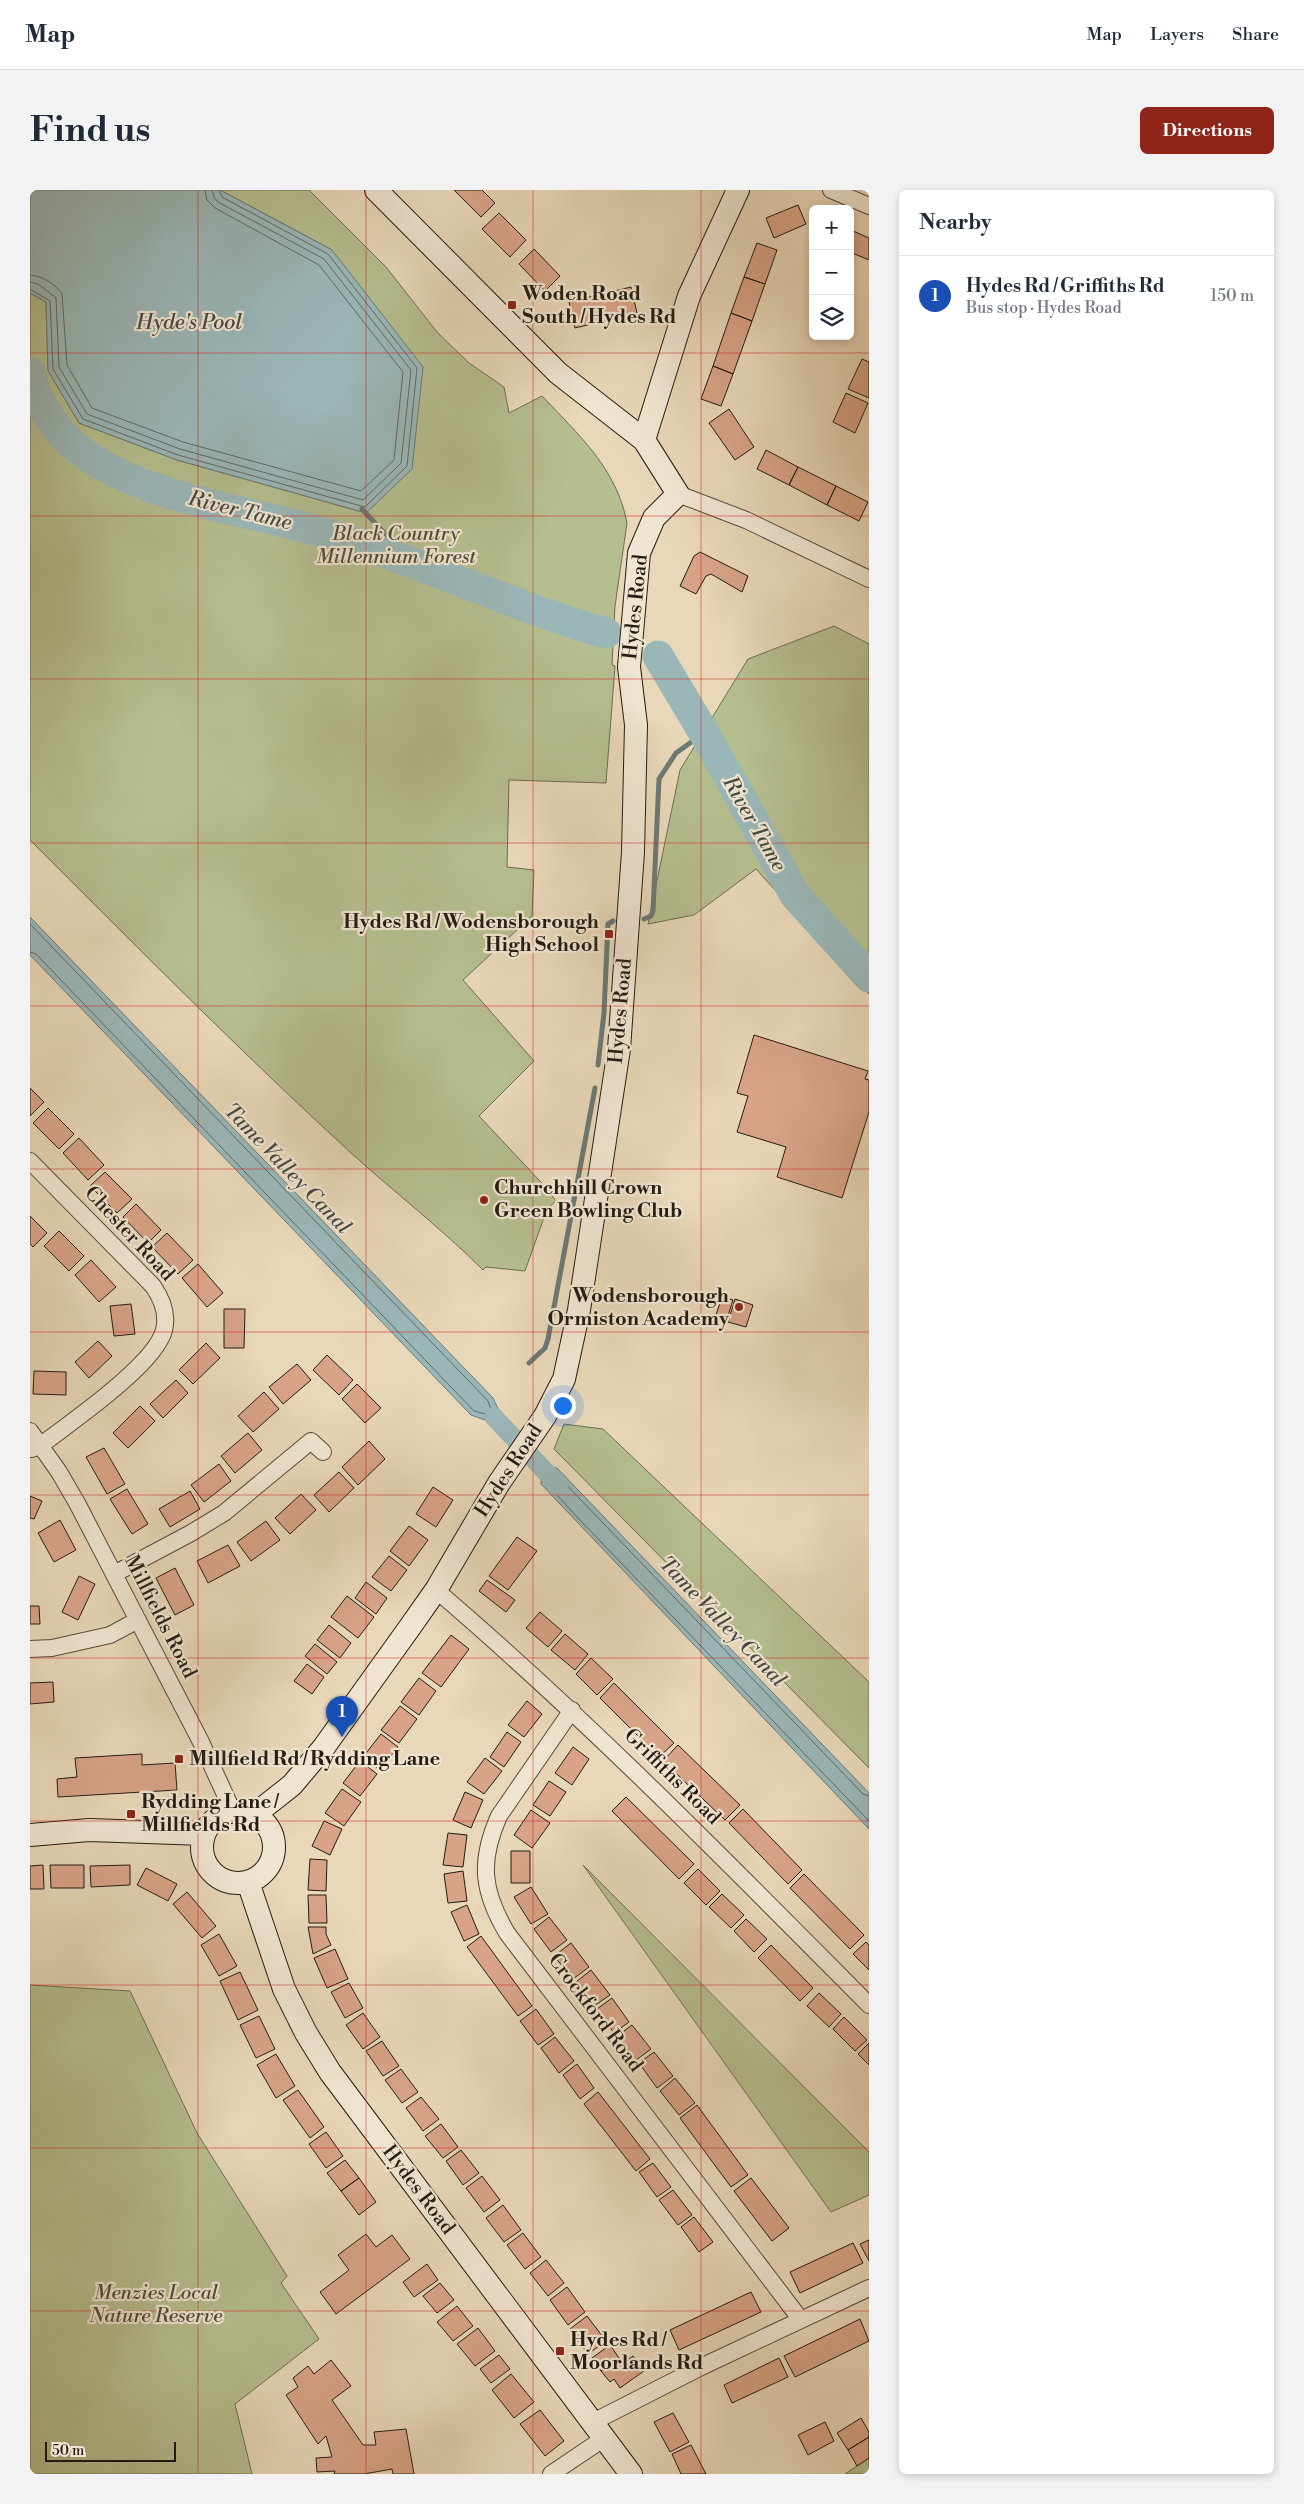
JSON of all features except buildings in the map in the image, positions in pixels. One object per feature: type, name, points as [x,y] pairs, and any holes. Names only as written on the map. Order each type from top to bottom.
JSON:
[{"type":"street","points":[[376,190],[558,373],[644,440],[678,494],[746,520],[869,579]]},
{"type":"street","points":[[644,440],[689,296],[738,190]]},
{"type":"street","points":[[831,190],[869,206]]},
{"type":"street","name":"Hydes Road","points":[[631,2474],[330,2072],[306,2033],[284,1989],[248,1882],[268,1866],[272,1855],[273,1839],[292,1786],[324,1747],[436,1590],[499,1483],[545,1416],[564,1379],[579,1310],[619,1049],[633,852],[636,725],[629,667],[639,553],[654,518],[678,494]]},
{"type":"street","name":"Chester Road","points":[[30,1161],[153,1286],[162,1302],[165,1320],[160,1340],[149,1356],[107,1395],[35,1447]]},
{"type":"street","name":"Millfields Road","points":[[30,1431],[35,1447],[77,1503],[201,1742],[244,1813]]},
{"type":"street","points":[[114,1574],[224,1513],[311,1440],[323,1452]]},
{"type":"street","name":"Griffiths Road","points":[[436,1590],[572,1710],[634,1769],[869,2004]]},
{"type":"street","points":[[30,1649],[52,1648],[110,1635],[138,1620]]},
{"type":"street","name":"Crockford Road","points":[[572,1710],[499,1816],[491,1834],[486,1852],[485,1875],[494,1912],[801,2320]]},
{"type":"street","name":"Hydes Road","points":[[204,1834],[219,1817],[244,1813],[292,1786]]},
{"type":"street","points":[[244,1813],[268,1826],[273,1839]]},
{"type":"street","points":[[30,1835],[89,1830],[204,1834],[204,1858],[214,1876],[228,1883],[248,1882]]},
{"type":"street","points":[[551,2474],[597,2431],[701,2367],[869,2288]]},
{"type":"green space","name":"Black Country Millennium Forest","points":[[220,190],[309,190],[386,267],[437,332],[469,363],[504,387],[509,413],[542,396],[594,453],[615,486],[622,504],[627,523],[615,606],[612,665],[615,666],[606,783],[509,780],[507,867],[534,870],[532,916],[463,980],[534,1061],[479,1116],[552,1194],[556,1201],[547,1209],[525,1271],[486,1267],[483,1270],[451,1239],[350,1152],[268,1075],[30,840],[30,293],[46,302],[48,370],[79,423],[177,460],[366,513],[332,250]]},
{"type":"green space","points":[[834,626],[869,644],[869,994],[756,869],[694,915],[648,924],[680,770],[748,659]]},
{"type":"green space","points":[[564,1424],[603,1429],[869,1682],[869,1768],[554,1449]]},
{"type":"green space","points":[[583,1865],[869,2152],[869,2195],[831,2212]]},
{"type":"green space","name":"Menzies Local Nature Reserve","points":[[30,1985],[130,1991],[197,2133],[287,2276],[281,2283],[319,2339],[235,2404],[252,2474],[30,2474]]},
{"type":"green space","points":[[869,2458],[869,2474],[845,2474]]},
{"type":"water","name":"Hyde's Pool","points":[[30,190],[220,190],[332,250],[423,367],[412,469],[366,513],[177,460],[79,423],[48,371],[46,302],[30,293]]},
{"type":"water","points":[[30,917],[493,1398],[508,1425],[511,1435],[500,1433],[488,1421],[471,1415],[30,955]]},
{"type":"water","points":[[542,1468],[557,1468],[869,1793],[869,1829],[541,1484]]},
{"type":"waterway","name":"River Tame","points":[[30,372],[38,398],[61,433],[81,452],[119,474],[179,496],[302,527],[367,546],[537,611],[606,633]]},
{"type":"waterway","points":[[362,509],[413,564]]},
{"type":"waterway","name":"River Tame","points":[[658,656],[707,738],[795,895],[869,977]]},
{"type":"waterway","points":[[644,919],[651,916],[653,911],[659,779],[676,753],[704,733]]},
{"type":"waterway","points":[[598,1065],[604,1013],[608,924],[613,921]]},
{"type":"waterway","points":[[529,1363],[545,1348],[548,1339],[595,1088]]},
{"type":"waterway","points":[[494,1417],[559,1486]]},
{"type":"place","name":"Woden Road South / Hydes Rd","points":[[512,305]]},
{"type":"place","name":"Hydes Rd / Wodensborough High School","points":[[609,934]]},
{"type":"place","name":"Churchhill Crown Green Bowling Club","points":[[484,1200]]},
{"type":"place","name":"Wodensborough Ormiston Academy","points":[[739,1307]]},
{"type":"place","name":"Hydes Rd / Griffiths Rd","points":[[342,1737]]},
{"type":"place","name":"Millfield Rd / Rydding Lane","points":[[179,1759]]},
{"type":"place","name":"Rydding Lane / Millfields Rd","points":[[131,1814]]},
{"type":"place","name":"Hydes Rd / Moorlands Rd","points":[[560,2351]]},
{"type":"water label","name":"Tame Valley Canal","points":[[287,1169]]},
{"type":"water label","name":"Tame Valley Canal","points":[[722,1622]]}]
